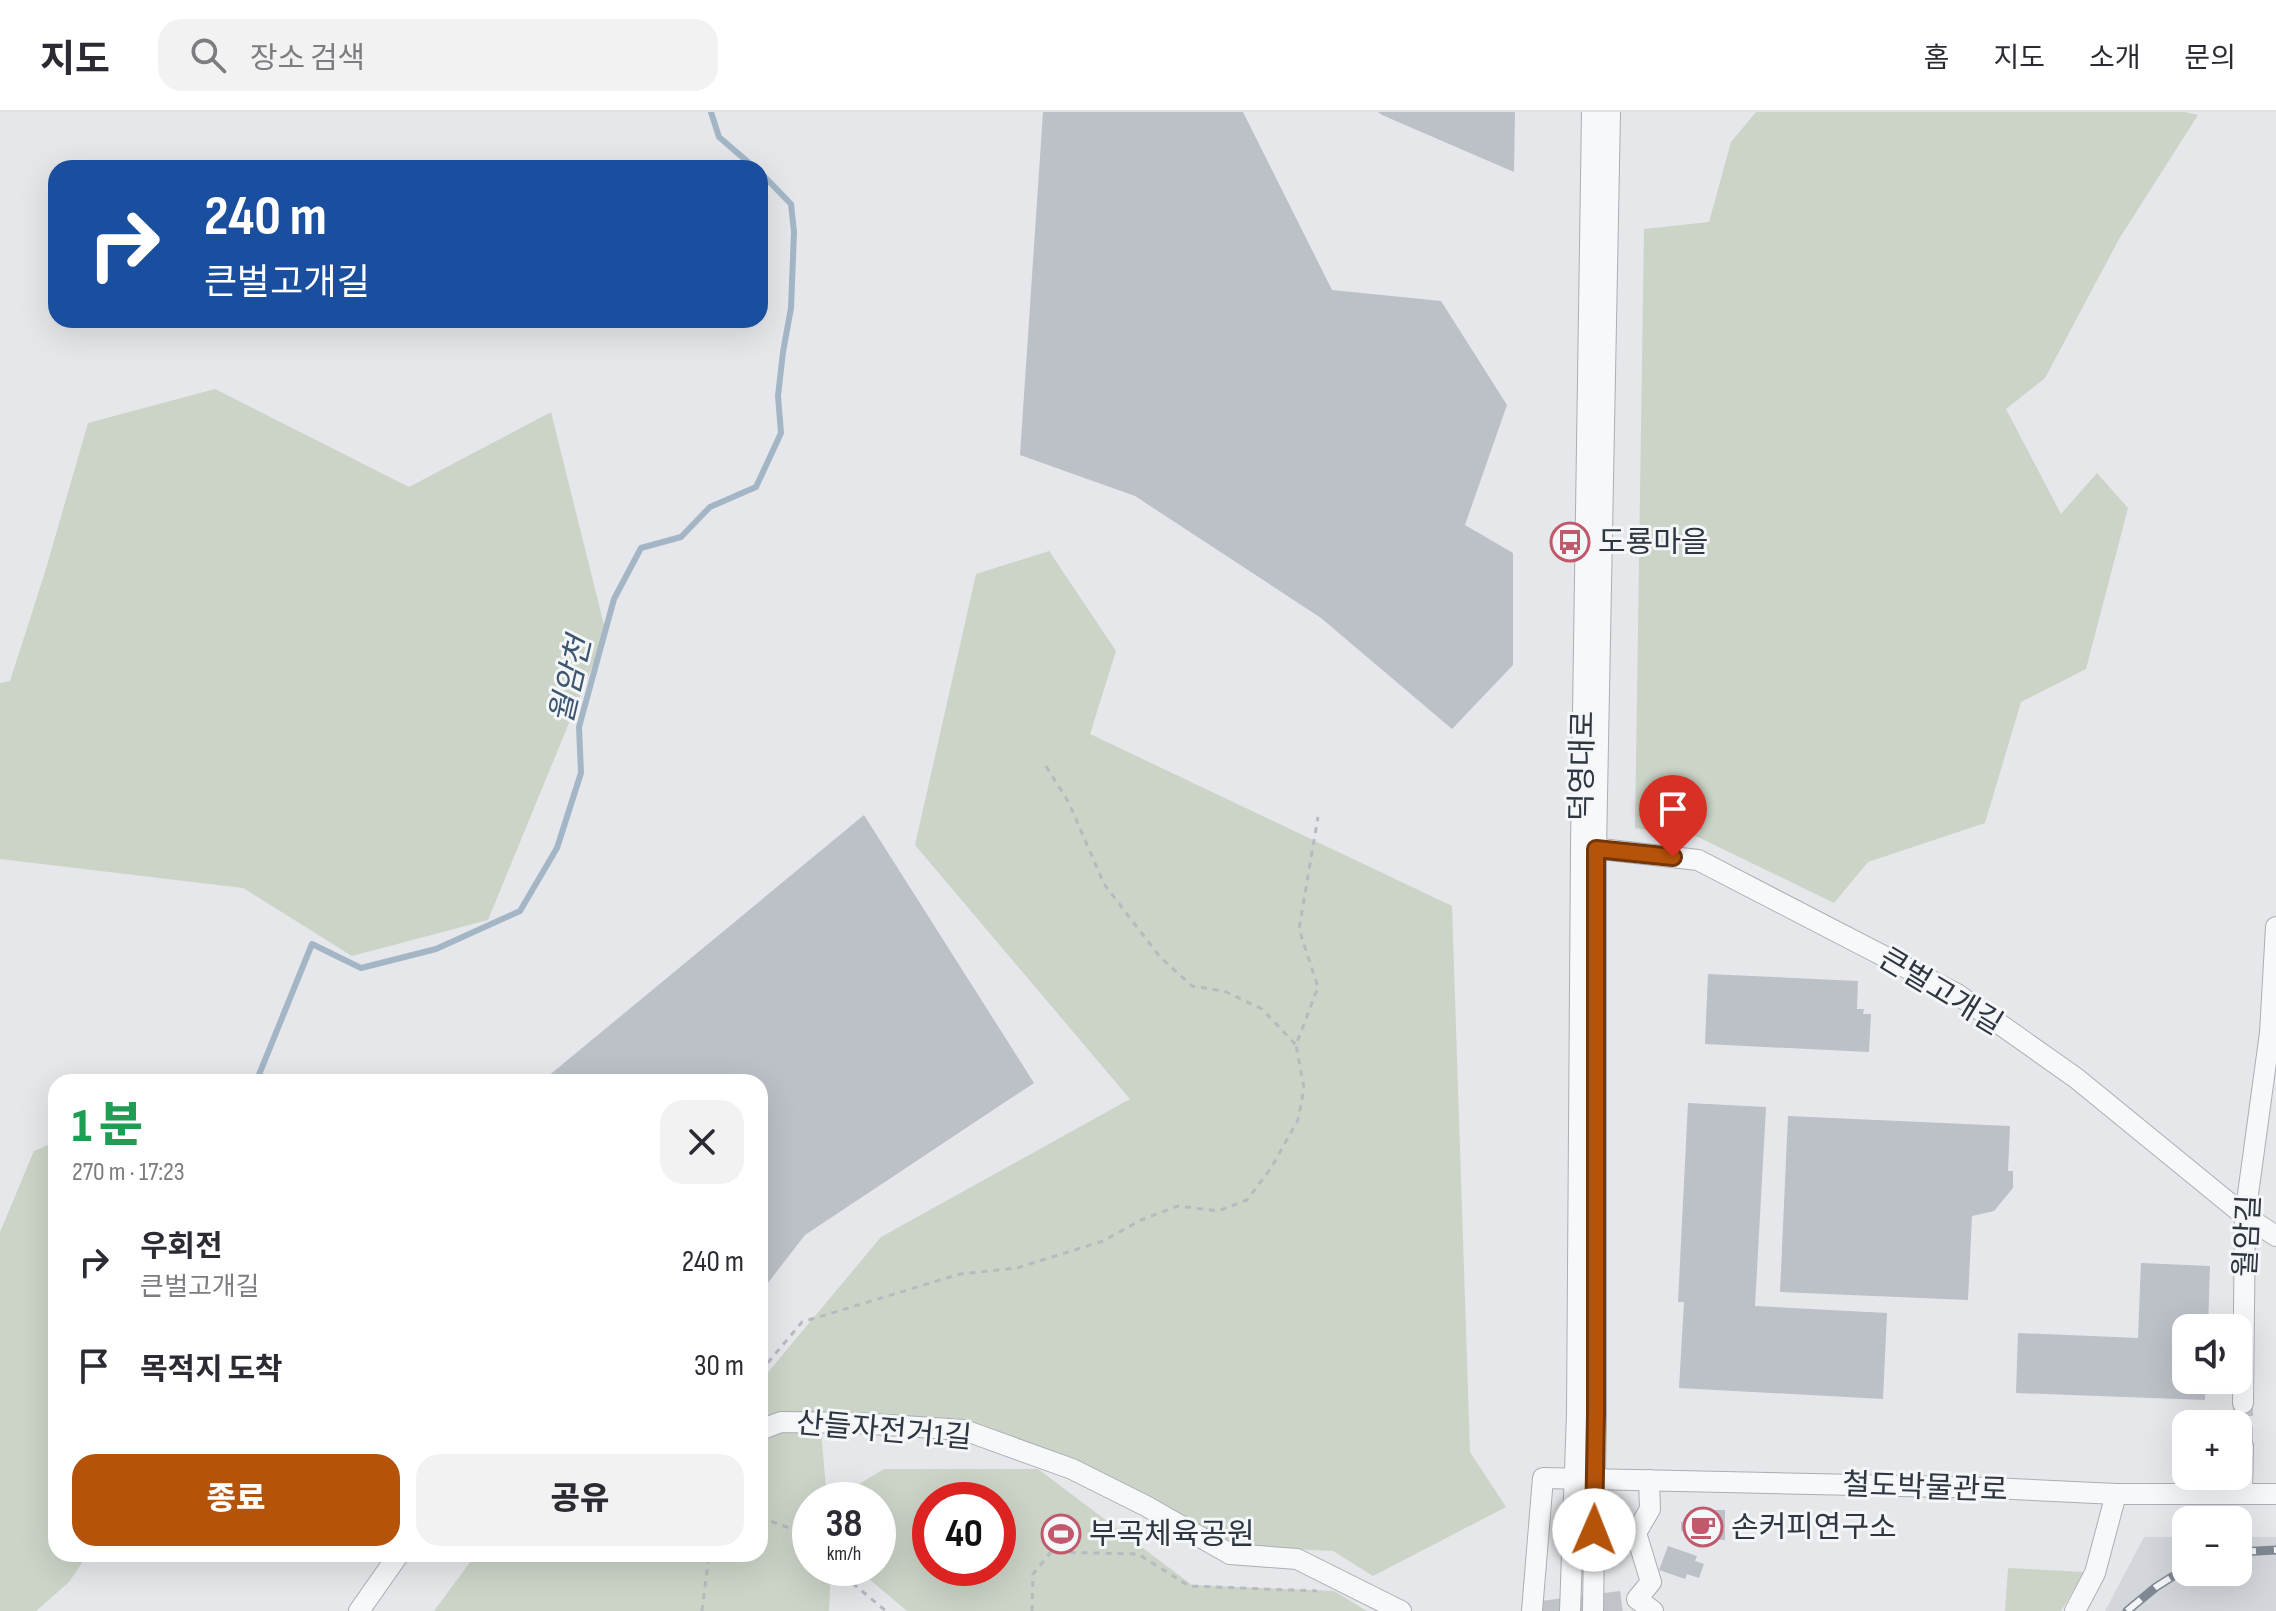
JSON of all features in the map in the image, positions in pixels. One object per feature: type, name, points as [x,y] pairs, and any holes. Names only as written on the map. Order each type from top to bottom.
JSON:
[{"type":"street","name":"덕영대로","points":[[1592,112],[1588,848],[1595,1479],[1593,1611]]},
{"type":"street","name":"덕영대로","points":[[1570,1611],[1610,112]]},
{"type":"street","name":"큰벌고개길","points":[[1588,848],[1698,860],[1957,994],[2076,1078],[2245,1216],[2276,1236]]},
{"type":"street","name":"월암길","points":[[2243,1403],[2245,1216],[2270,1033],[2276,927]]},
{"type":"street","name":"산들자전거1길","points":[[768,1427],[781,1422],[857,1423],[964,1430],[1072,1469],[1146,1506],[1230,1554],[1297,1559],[1401,1611]]},
{"type":"street","name":"철도박물관로","points":[[1532,1611],[1543,1478],[1990,1488],[2116,1494],[2276,1494]]},
{"type":"street","points":[[1645,1605],[1651,1582],[1636,1533],[1650,1509],[1649,1480]]},
{"type":"street","points":[[2075,1611],[2095,1573],[2116,1494]]},
{"type":"street","points":[[359,1611],[393,1562]]},
{"type":"path","points":[[1046,766],[1069,803],[1104,884],[1160,957],[1192,986],[1224,991],[1262,1009],[1296,1045]]},
{"type":"path","points":[[768,1362],[802,1322],[960,1274],[1032,1264],[1103,1241],[1141,1220],[1178,1206],[1218,1211],[1247,1200],[1271,1168],[1298,1120],[1304,1088],[1296,1045],[1318,987],[1299,929],[1318,817]]},
{"type":"path","points":[[768,1520],[792,1529]]},
{"type":"path","points":[[1032,1611],[1033,1574],[1051,1552],[1138,1554],[1189,1586],[1327,1591]]},
{"type":"path","points":[[702,1611],[708,1562]]},
{"type":"path","points":[[856,1586],[886,1611]]},
{"type":"shaded area","points":[[1756,112],[2185,112],[2198,115],[2119,239],[2045,378],[2006,409],[2061,514],[2097,473],[2128,508],[2086,669],[2021,702],[1985,823],[1868,862],[1834,903],[1698,837],[1635,828],[1644,229],[1709,222],[1731,142]]},
{"type":"shaded area","points":[[215,389],[409,487],[551,412],[606,633],[488,920],[352,956],[243,888],[0,859],[0,683],[10,681],[88,423]]},
{"type":"shaded area","points":[[1049,551],[1116,651],[1090,734],[1452,906],[1470,1452],[1506,1507],[1373,1576],[1333,1551],[1232,1546],[1084,1463],[957,1418],[821,1430],[825,1482],[792,1482],[792,1586],[830,1586],[829,1611],[434,1611],[470,1562],[768,1562],[768,1372],[881,1237],[1130,1099],[915,845],[976,574]]},
{"type":"shaded area","points":[[48,1145],[48,1562],[83,1562],[69,1582],[36,1611],[0,1611],[0,1232],[34,1151]]},
{"type":"shaded area","name":"부곡체육공원","points":[[884,1469],[1038,1469],[1192,1585],[1334,1591],[1367,1611],[907,1611],[877,1586],[896,1586],[896,1482],[862,1482]]},
{"type":"shaded area","points":[[2144,1537],[2172,1537],[2172,1586],[2252,1586],[2252,1537],[2276,1537],[2276,1611],[2105,1611]]},
{"type":"shaded area","points":[[2008,1568],[2084,1572],[2061,1611],[2005,1611]]},
{"type":"building","points":[[1043,112],[1243,112],[1332,290],[1441,301],[1507,405],[1465,525],[1513,553],[1513,665],[1452,729],[1321,618],[1135,496],[1020,455]]},
{"type":"building","points":[[1378,112],[1515,112],[1514,172],[1382,115]]},
{"type":"building","points":[[864,815],[1034,1083],[805,1235],[768,1283],[768,1074],[551,1074]]},
{"type":"building","points":[[1708,974],[1858,981],[1857,1009],[1864,1009],[1863,1014],[1871,1014],[1869,1052],[1705,1044]]},
{"type":"building","points":[[1688,1103],[1766,1107],[1755,1306],[1887,1313],[1883,1399],[1679,1388],[1684,1302],[1678,1302]]},
{"type":"building","points":[[1788,1116],[2010,1126],[2008,1171],[2013,1171],[2013,1188],[1994,1211],[1972,1216],[1968,1300],[1780,1292]]},
{"type":"building","points":[[2141,1263],[2210,1266],[2208,1314],[2172,1314],[2172,1394],[2205,1394],[2205,1400],[2016,1393],[2018,1333],[2138,1338]]},
{"type":"building","name":"손커피연구소","points":[[1690,1510],[1725,1510],[1725,1540],[1689,1539],[1689,1532],[1681,1531],[1681,1522],[1689,1522]]},
{"type":"building","points":[[1668,1546],[1697,1556],[1695,1561],[1704,1564],[1699,1578],[1687,1574],[1685,1579],[1659,1570]]},
{"type":"waterway","name":"월암천","points":[[711,112],[719,137],[746,160]]},
{"type":"waterway","name":"월암천","points":[[259,1074],[312,944],[361,968],[436,949],[520,911],[557,848],[581,773],[579,727],[614,599],[641,548],[681,537],[710,507],[756,487],[781,433],[778,396],[791,308],[794,232],[791,204],[768,180]]},
{"type":"tunnel","points":[[2243,1403],[2243,1410]]},
{"type":"tunnel","points":[[1542,1611],[1637,1599]]},
{"type":"railway","points":[[2252,1551],[2276,1550]]},
{"type":"railway","points":[[2127,1611],[2172,1577]]},
{"type":"place","name":"도룡마을","points":[[1570,542]]},
{"type":"place","name":"손커피연구소","points":[[1703,1527]]},
{"type":"place","name":"부곡체육공원","points":[[1061,1534]]},
{"type":"route","points":[[1594,1530],[1596,849],[1673,857]]}]
